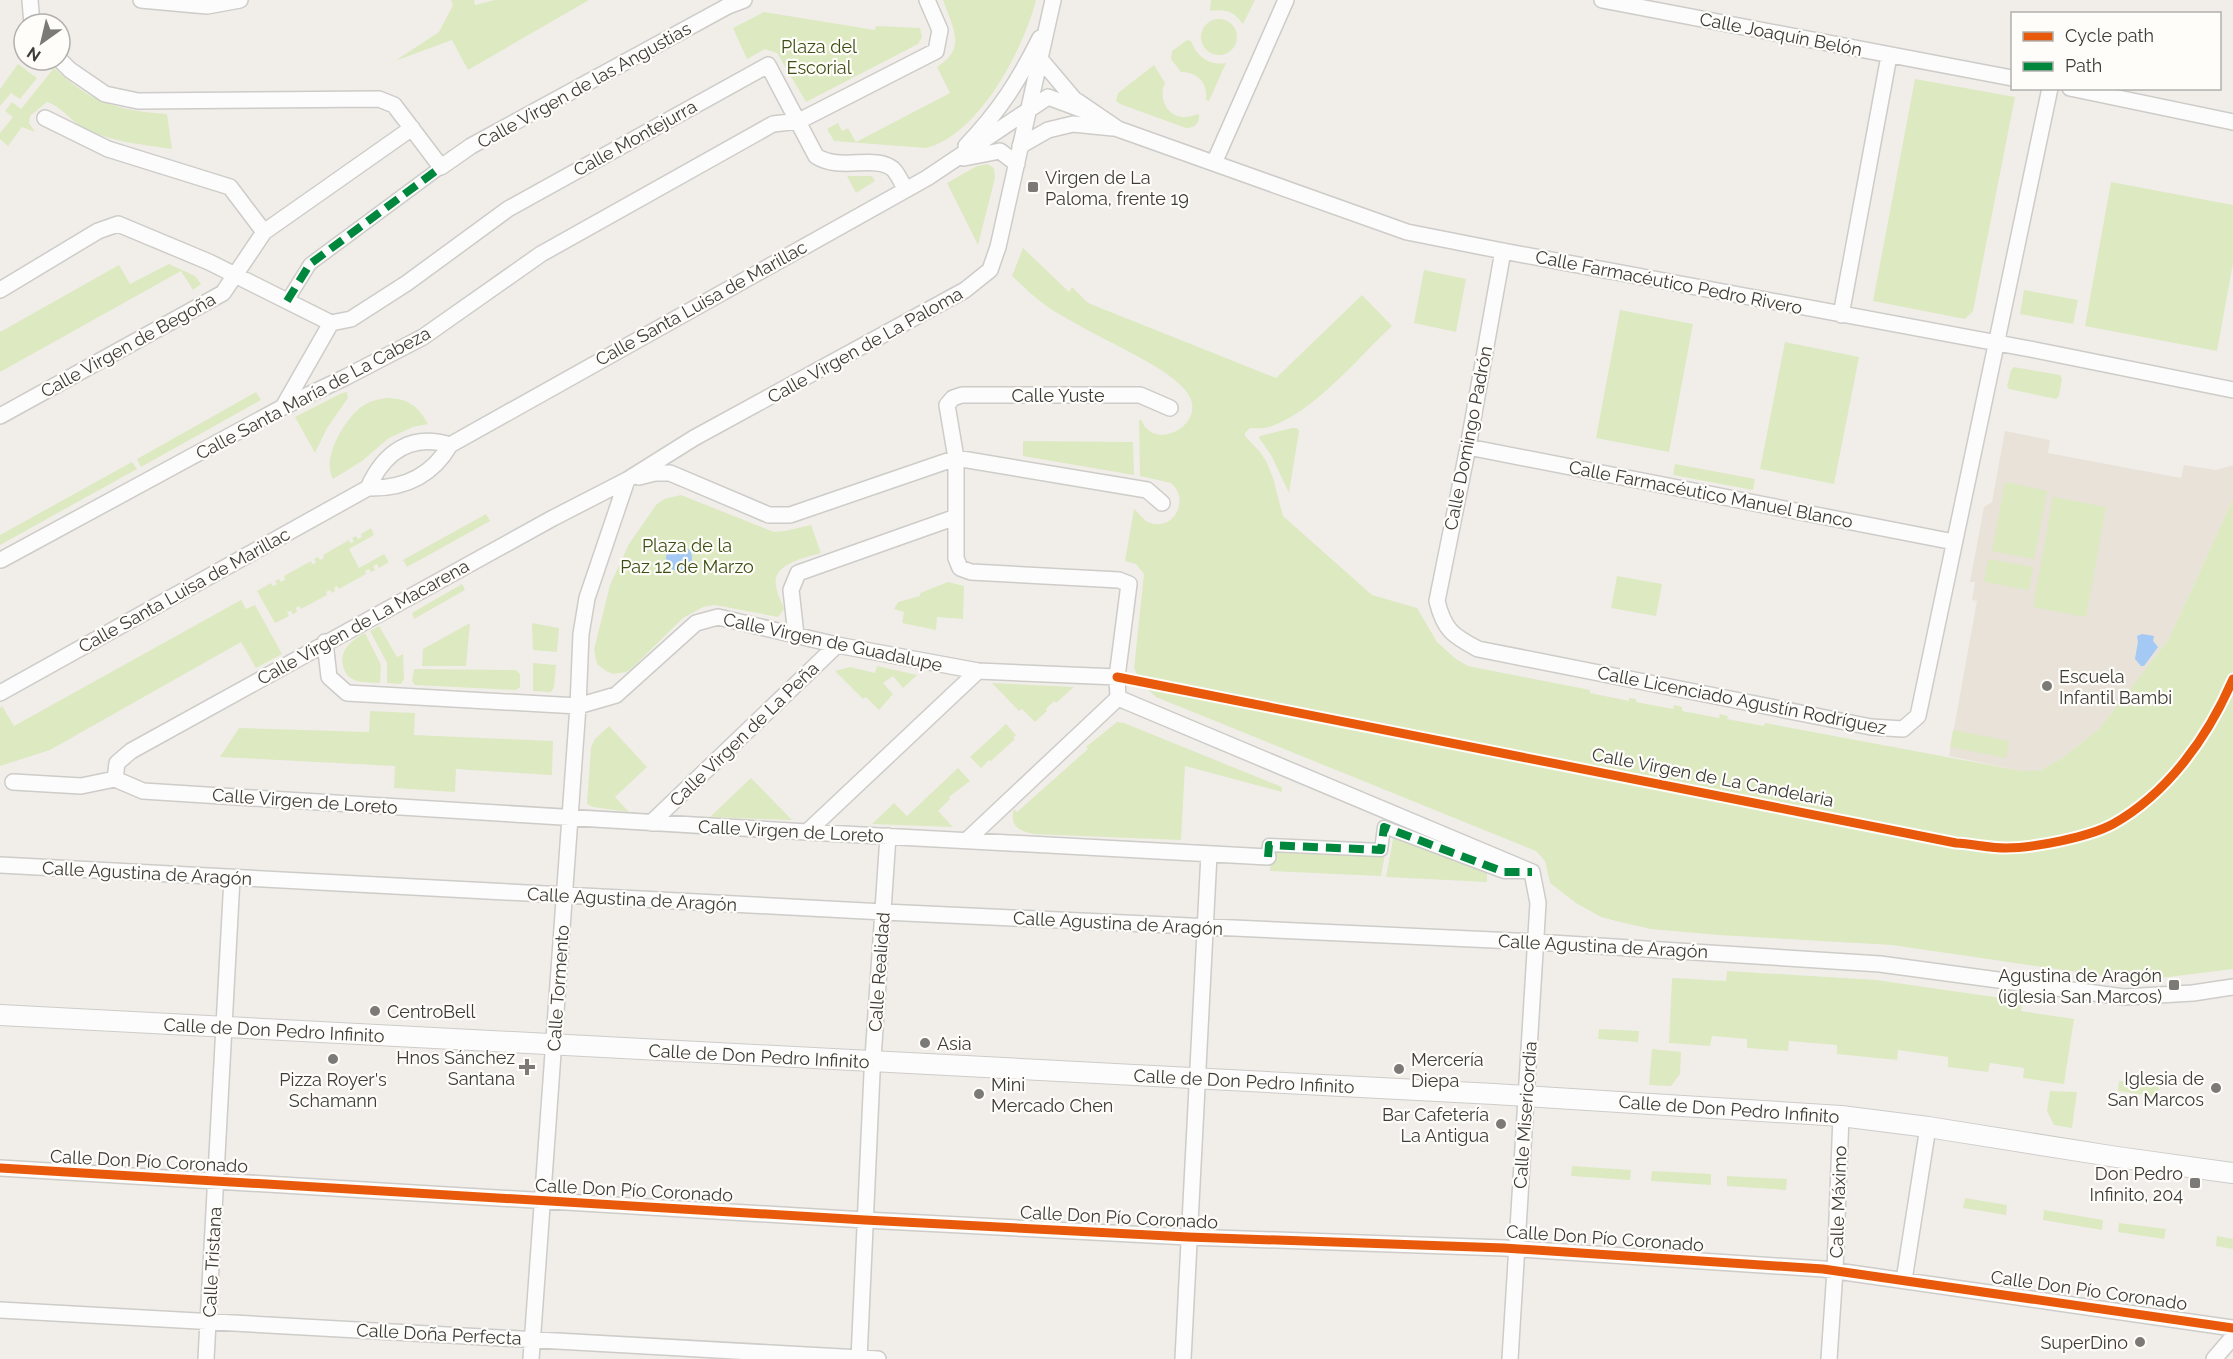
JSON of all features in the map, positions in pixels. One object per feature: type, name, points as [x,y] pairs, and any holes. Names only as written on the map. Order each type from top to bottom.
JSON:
[{"type":"street","points":[[141,0],[207,6],[240,0]]},
{"type":"street","name":"Calle Virgen de las Angustias","points":[[287,301],[310,264],[471,146],[728,6],[744,0]]},
{"type":"street","name":"Calle Santa María de La Cabeza","points":[[1,560],[283,407],[423,338],[541,254],[773,124],[798,121],[936,51],[940,30],[927,0]]},
{"type":"street","points":[[1048,19],[1053,0]]},
{"type":"street","points":[[1214,163],[1286,0]]},
{"type":"street","name":"Calle Joaquín Belón","points":[[1602,0],[2011,78]]},
{"type":"street","name":"Calle Virgen de La Paloma","points":[[627,480],[714,427],[965,290],[990,270],[998,247],[1041,60],[1048,19]]},
{"type":"street","name":"Calle Santa Luisa de Marillac","points":[[953,160],[1000,107],[1021,76],[1048,19]]},
{"type":"street","points":[[1841,315],[1889,56]]},
{"type":"street","name":"Calle Farmacéutico Pedro Rivero","points":[[1041,60],[1074,99],[1118,129],[1407,232],[2233,390]]},
{"type":"street","name":"Calle Montejurra","points":[[331,323],[351,319],[407,283],[508,209],[768,65],[816,156],[836,165],[866,163],[883,165],[892,169],[905,189]]},
{"type":"street","points":[[72,71],[105,94],[138,101],[370,97],[394,105],[441,167]]},
{"type":"street","points":[[1996,343],[2050,90]]},
{"type":"street","points":[[2080,90],[2233,122]]},
{"type":"street","name":"Calle Farmacéutico Pedro Rivero","points":[[1028,109],[1048,97],[1094,114]]},
{"type":"street","name":"Calle Santa Luisa de Marillac","points":[[0,693],[368,488],[385,488],[417,479],[442,458],[450,445],[905,189],[981,143],[1028,109]]},
{"type":"street","points":[[45,118],[108,149],[230,187],[264,232]]},
{"type":"street","name":"Calle Farmacéutico Pedro Rivero","points":[[1020,146],[1047,130],[1073,124],[1118,129]]},
{"type":"street","name":"Calle Virgen de Begoña","points":[[0,416],[223,293],[264,232],[412,128]]},
{"type":"street","name":"Calle Santa Luisa de Marillac","points":[[953,160],[1000,151],[1017,164]]},
{"type":"street","points":[[0,290],[98,231],[117,224],[235,275],[331,323],[283,407]]},
{"type":"street","name":"Calle Domingo Padrón","points":[[1444,624],[1437,602],[1468,447],[1503,251]]},
{"type":"street","name":"Calle Licenciado Agustín Rodríguez","points":[[1444,624],[1455,637],[1478,649],[1871,727],[1903,729],[1918,716],[1996,343]]},
{"type":"street","name":"Calle Yuste","points":[[956,458],[947,405],[953,398],[962,395],[1140,395],[1170,408]]},
{"type":"street","points":[[368,488],[375,472],[386,458],[401,448],[417,442],[436,441],[450,445]]},
{"type":"street","name":"Calle Farmacéutico Manuel Blanco","points":[[1468,447],[1954,542]]},
{"type":"street","points":[[956,458],[956,558],[960,568],[971,572],[1119,580],[1129,584],[1117,677],[1118,698],[966,841]]},
{"type":"street","points":[[627,480],[655,473],[670,473],[769,514],[790,515],[956,458],[1147,490],[1162,503]]},
{"type":"street","name":"Calle Virgen de La Macarena","points":[[115,779],[117,763],[131,751],[325,642],[627,480]]},
{"type":"street","name":"Calle Tormento","points":[[531,1359],[578,706],[581,634],[587,598],[627,480]]},
{"type":"street","points":[[796,635],[791,590],[798,573],[956,517]]},
{"type":"street","name":"Calle Virgen de Guadalupe","points":[[325,642],[329,676],[347,693],[578,706],[616,695],[696,623],[718,617],[837,645],[978,671],[1117,677]]},
{"type":"street","name":"Calle Virgen de La Peña","points":[[651,823],[837,645]]},
{"type":"street","points":[[807,832],[978,671]]},
{"type":"street","points":[[1118,698],[1532,872]]},
{"type":"street","points":[[13,782],[81,786],[115,779]]},
{"type":"street","name":"Calle Virgen de Loreto","points":[[115,779],[143,791],[651,823],[1268,857],[1269,845],[1381,850],[1384,827],[1504,872],[1532,872]]},
{"type":"street","name":"Calle Realidad","points":[[859,1358],[873,1063],[888,836]]},
{"type":"street","points":[[1184,1359],[1188,1237],[1199,1078],[1209,854]]},
{"type":"street","name":"Calle Agustina de Aragón","points":[[0,865],[884,912],[1536,942],[1880,964],[2124,997],[2193,993],[2228,988]]},
{"type":"street","name":"Calle Misericordia","points":[[1510,1359],[1538,903],[1532,872]]},
{"type":"street","name":"Calle Tristana","points":[[206,1359],[232,878]]},
{"type":"street","name":"Calle de Don Pedro Infinito","points":[[0,1015],[873,1063],[1199,1078],[1841,1116],[2233,1173]]},
{"type":"street","name":"Calle Máximo","points":[[1829,1359],[1841,1116]]},
{"type":"street","points":[[1904,1280],[1928,1127]]},
{"type":"street","name":"Calle Don Pío Coronado","points":[[0,1168],[865,1220],[1188,1237],[1517,1250],[1835,1270],[2233,1328]]},
{"type":"street","name":"Calle Doña Perfecta","points":[[0,1310],[878,1359]]},
{"type":"street","points":[[2214,1359],[2233,1337]]},
{"type":"shaded area","points":[[2005,431],[2050,440],[2048,453],[2181,478],[2184,465],[2216,470],[2233,465],[2233,499],[2169,639],[2099,729],[2061,759],[2039,771],[2022,771],[1949,756],[1977,601],[1972,600],[1975,582],[1970,582],[1984,507],[1992,502]]},
{"type":"green space","points":[[451,0],[474,0],[475,5],[495,0],[589,0],[468,70],[452,40],[395,61],[439,32],[453,5]]},
{"type":"green space","points":[[943,0],[1036,0],[1030,20],[1010,65],[980,109],[963,127],[945,140],[926,148],[834,141],[827,129],[838,123],[842,131],[848,128],[856,142],[950,93],[937,67],[947,60],[955,45],[953,28]]},
{"type":"green space","points":[[1211,0],[1255,0],[1243,24],[1229,12],[1210,11]]},
{"type":"green space","name":"Plaza del Escorial","points":[[764,12],[875,30],[876,26],[920,28],[922,37],[918,44],[806,102],[777,53],[765,49],[747,59],[733,28]]},
{"type":"green space","points":[[1219,19],[1232,24],[1237,37],[1232,50],[1219,55],[1206,50],[1201,37],[1206,24]]},
{"type":"green space","points":[[1187,40],[1191,41],[1200,56],[1209,62],[1226,63],[1209,101],[1206,100],[1205,88],[1201,80],[1192,74],[1181,72],[1171,59],[1172,51]]},
{"type":"green space","points":[[1154,65],[1165,83],[1163,95],[1169,111],[1188,117],[1199,114],[1199,120],[1194,126],[1186,128],[1116,101],[1118,93]]},
{"type":"green space","points":[[12,72],[29,72],[37,78],[20,99],[11,93],[0,106],[0,89]]},
{"type":"green space","points":[[51,72],[58,72],[80,89],[106,103],[150,113],[167,114],[172,149],[128,142],[95,133],[80,126],[57,107],[47,102],[30,116],[29,123],[35,132],[22,127],[8,146],[0,139],[0,133],[13,117],[5,111],[12,102],[21,109]]},
{"type":"green space","points":[[1915,79],[2015,97],[1973,311],[1965,319],[1873,301]]},
{"type":"green space","points":[[987,164],[994,168],[995,178],[978,245],[947,183],[977,166]]},
{"type":"green space","points":[[847,176],[872,176],[875,181],[856,193]]},
{"type":"green space","points":[[2111,182],[2233,205],[2233,263],[2217,351],[2085,326]]},
{"type":"green space","points":[[1023,248],[1069,292],[1072,287],[1088,303],[1276,378],[1362,295],[1392,326],[1334,383],[1302,410],[1269,427],[1250,428],[1245,433],[1245,436],[1266,461],[1283,516],[1372,595],[1417,608],[1437,642],[1456,659],[1468,666],[1590,690],[1590,693],[1629,701],[1629,698],[1636,699],[1636,702],[1673,709],[1674,705],[1682,707],[1682,711],[1719,718],[1720,714],[1728,716],[1727,719],[1764,726],[1765,723],[2022,771],[2039,771],[2061,759],[2099,729],[2169,639],[2233,499],[2233,969],[2152,979],[2118,978],[1892,945],[1719,935],[1651,929],[1620,922],[1601,917],[1576,903],[1550,883],[1545,861],[1536,851],[1156,697],[1141,684],[1134,668],[1144,574],[1136,564],[1125,561],[1134,509],[1148,522],[1165,523],[1176,513],[1179,498],[1177,490],[1171,483],[1140,476],[1139,421],[1141,419],[1147,429],[1157,434],[1168,434],[1187,423],[1192,413],[1192,402],[1185,390],[1166,373],[1054,311],[1027,290],[1012,276]]},
{"type":"green space","points":[[169,264],[195,276],[201,284],[193,290],[181,271],[0,372],[0,332],[119,265],[130,284]]},
{"type":"green space","points":[[1424,270],[1466,279],[1456,332],[1414,323]]},
{"type":"green space","points":[[2024,290],[2078,300],[2073,324],[2020,314]]},
{"type":"green space","points":[[1620,310],[1693,324],[1669,452],[1596,438]]},
{"type":"green space","points":[[1785,342],[1859,357],[1834,484],[1760,469]]},
{"type":"green space","points":[[2014,367],[2060,375],[2062,379],[2059,396],[2056,399],[2009,389],[2007,386]]},
{"type":"green space","points":[[256,392],[261,400],[141,467],[137,459]]},
{"type":"green space","points":[[347,392],[348,398],[327,428],[315,453],[295,417]]},
{"type":"green space","points":[[388,398],[402,400],[412,405],[428,424],[413,427],[389,438],[362,461],[333,479],[330,471],[332,451],[348,421],[364,405]]},
{"type":"green space","points":[[1297,428],[1299,431],[1289,493],[1271,455],[1259,438]]},
{"type":"green space","points":[[1023,441],[1133,442],[1134,475],[1023,456]]},
{"type":"green space","points":[[132,462],[137,469],[0,545],[0,535]]},
{"type":"green space","points":[[1675,464],[1755,479],[1753,490],[1673,475]]},
{"type":"green space","points":[[2005,482],[2047,491],[2034,559],[1992,551]]},
{"type":"green space","name":"Plaza de la Paz 12 de Marzo","points":[[681,495],[774,532],[811,525],[821,553],[791,563],[779,572],[776,586],[784,609],[778,617],[715,605],[703,607],[683,618],[631,669],[613,674],[597,664],[594,650],[610,585],[629,544],[656,505],[664,499]]},
{"type":"green space","points":[[2053,497],[2106,507],[2086,617],[2033,607]]},
{"type":"green space","points":[[486,514],[490,521],[407,567],[403,560]]},
{"type":"green space","points":[[371,528],[374,535],[349,549],[359,568],[384,554],[389,562],[379,568],[377,564],[373,566],[375,570],[365,571],[366,574],[339,589],[337,586],[332,593],[330,590],[326,592],[327,595],[301,609],[299,606],[296,608],[297,612],[293,614],[291,611],[287,612],[289,616],[275,623],[257,591],[271,583],[273,586],[277,584],[275,581],[279,579],[281,582],[285,580],[284,576],[311,561],[312,564],[316,563],[314,559],[324,558],[323,555],[349,540],[350,543],[354,542],[352,538],[362,537],[361,534]]},
{"type":"green space","points":[[1988,559],[2033,567],[2029,590],[1984,582]]},
{"type":"green space","points":[[1617,576],[1662,584],[1656,616],[1611,608]]},
{"type":"green space","points":[[948,582],[964,586],[963,619],[937,617],[936,630],[902,623],[904,612],[894,609],[898,602],[920,596],[920,593]]},
{"type":"green space","points":[[462,584],[465,590],[414,619],[412,613]]},
{"type":"green space","points":[[241,600],[246,609],[255,605],[282,654],[256,668],[241,642],[50,750],[0,766],[0,708],[2,706],[14,726]]},
{"type":"green space","points":[[470,623],[466,666],[422,666],[423,649]]},
{"type":"green space","points":[[532,623],[559,628],[557,652],[533,650]]},
{"type":"green space","points":[[379,626],[397,657],[403,654],[404,679],[401,684],[387,683],[387,663],[370,631]]},
{"type":"green space","points":[[365,633],[381,665],[380,683],[354,680],[343,668],[342,660],[345,650],[351,642]]},
{"type":"green space","points":[[533,663],[556,665],[554,687],[551,692],[533,691]]},
{"type":"green space","points":[[877,666],[917,675],[903,688],[893,676],[883,683],[893,694],[879,710],[866,697],[863,699],[835,671],[850,667],[875,673]]},
{"type":"green space","points":[[414,669],[516,670],[520,674],[520,687],[516,690],[415,685],[412,681]]},
{"type":"green space","points":[[992,683],[1074,687],[1056,703],[1054,701],[1035,722],[1022,709],[1019,711]]},
{"type":"green space","points":[[370,711],[415,713],[414,735],[553,741],[552,775],[456,769],[455,792],[394,788],[395,766],[220,757],[239,728],[369,732]]},
{"type":"green space","points":[[1117,722],[1282,787],[1282,792],[1185,766],[1181,840],[1033,834],[1016,827],[1013,820],[1014,809],[1017,812],[1088,749],[1086,747]]},
{"type":"green space","points":[[1006,724],[1016,735],[1013,738],[1015,739],[981,768],[970,757]]},
{"type":"green space","points":[[609,726],[647,767],[615,797],[629,812],[593,807],[587,804],[591,747],[595,739]]},
{"type":"green space","points":[[1953,730],[2009,741],[2006,758],[1950,747]]},
{"type":"green space","points":[[958,768],[970,781],[949,797],[950,799],[938,811],[953,827],[872,824],[894,803],[907,816]]},
{"type":"green space","points":[[751,778],[792,820],[710,817]]},
{"type":"green space","points":[[1378,828],[1389,832],[1381,876],[1270,871],[1272,842],[1375,847]]},
{"type":"green space","points":[[1394,834],[1487,870],[1487,882],[1386,877]]},
{"type":"green space","points":[[1727,971],[1876,980],[2022,1001],[2021,1011],[2074,1019],[2064,1084],[2023,1078],[2024,1068],[1990,1063],[1988,1072],[1948,1067],[1948,1057],[1898,1050],[1897,1060],[1837,1054],[1837,1045],[1789,1041],[1788,1051],[1747,1048],[1747,1039],[1712,1036],[1710,1046],[1669,1043],[1672,978],[1726,981]]},
{"type":"green space","points":[[1599,1029],[1639,1031],[1638,1042],[1598,1039]]},
{"type":"green space","points":[[1652,1049],[1681,1052],[1680,1074],[1671,1086],[1649,1085]]},
{"type":"green space","points":[[2119,1081],[2159,1087],[2158,1097],[2118,1091]]},
{"type":"green space","points":[[2050,1091],[2077,1092],[2072,1128],[2054,1125],[2047,1111]]},
{"type":"green space","points":[[1572,1166],[1631,1170],[1630,1180],[1571,1176]]},
{"type":"green space","points":[[1652,1171],[1711,1174],[1711,1185],[1651,1181]]},
{"type":"green space","points":[[1727,1176],[1787,1179],[1786,1190],[1727,1186]]},
{"type":"green space","points":[[1965,1198],[2007,1205],[2006,1215],[1963,1208]]},
{"type":"green space","points":[[2044,1210],[2103,1220],[2102,1230],[2043,1220]]},
{"type":"green space","points":[[2119,1223],[2166,1229],[2164,1239],[2118,1232]]},
{"type":"green space","points":[[2217,1236],[2233,1239],[2233,1249],[2216,1246]]},
{"type":"water","points":[[679,545],[688,549],[692,558],[688,567],[679,571],[670,567],[666,558],[670,549]]},
{"type":"water","points":[[2142,634],[2154,636],[2153,641],[2158,647],[2144,666],[2141,666],[2135,659],[2137,636]]},
{"type":"marked path","points":[[287,301],[310,264],[441,167]]},
{"type":"marked path","points":[[1268,857],[1269,845],[1381,850],[1384,827],[1504,872],[1532,872]]},
{"type":"cycle path","name":"Calle Virgen de La Candelaria","points":[[1117,677],[1956,843],[2006,848],[2046,844],[2090,833],[2113,824],[2133,811],[2169,780],[2184,762],[2211,722],[2233,679]]},
{"type":"cycle path","points":[[0,1168],[865,1220],[1188,1237],[1504,1248],[1823,1269],[2233,1328]]},
{"type":"place","name":"Virgen de La Paloma, frente 19","points":[[1033,187]]},
{"type":"place","name":"Escuela Infantil Bambi","points":[[2047,686]]},
{"type":"place","name":"Agustina de Aragón (iglesia San Marcos)","points":[[2174,985]]},
{"type":"place","name":"CentroBell","points":[[375,1011]]},
{"type":"place","name":"Asia","points":[[925,1043]]},
{"type":"place","name":"Pizza Royer's Schamann","points":[[333,1059]]},
{"type":"place","name":"Hnos Sánchez Santana","points":[[527,1067]]},
{"type":"place","name":"Mercería Diepa","points":[[1399,1069]]},
{"type":"place","name":"Iglesia de San Marcos","points":[[2216,1088]]},
{"type":"place","name":"Mini Mercado Chen","points":[[979,1094]]},
{"type":"place","name":"Bar Cafetería La Antigua","points":[[1501,1124]]},
{"type":"place","name":"Don Pedro Infinito, 204","points":[[2195,1183]]},
{"type":"place","name":"SuperDino","points":[[2140,1342]]}]
